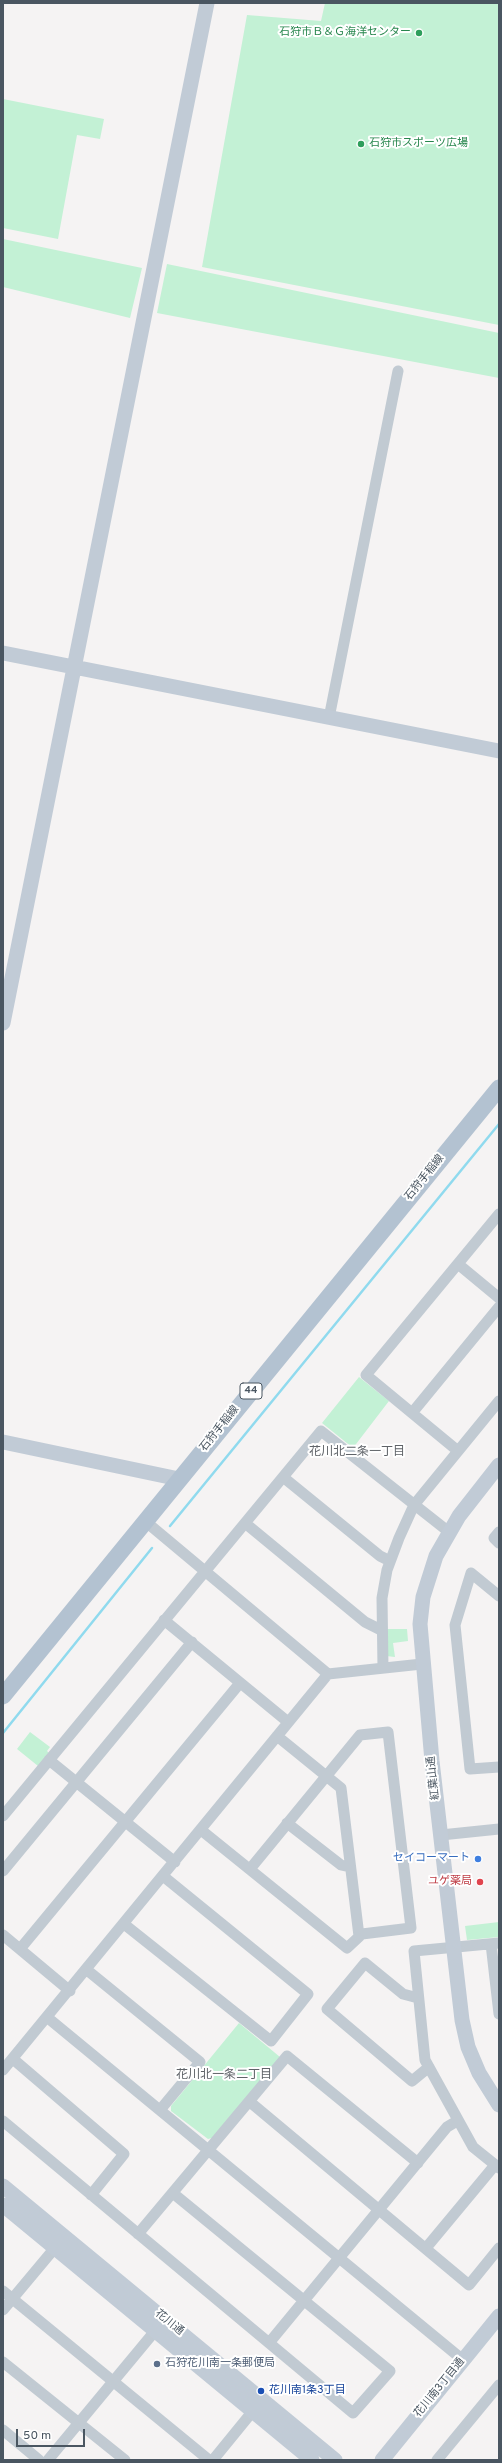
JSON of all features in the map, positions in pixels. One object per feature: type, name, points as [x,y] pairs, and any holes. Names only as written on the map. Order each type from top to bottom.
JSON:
[{"type":"main road","name":"石狩手稲線","points":[[3,1696],[499,1088]]},
{"type":"street","points":[[3,1023],[207,3]]},
{"type":"street","points":[[329,718],[398,370]]},
{"type":"street","points":[[3,653],[499,751]]},
{"type":"street","points":[[458,1450],[366,1375],[499,1214]]},
{"type":"street","points":[[458,1264],[499,1298]]},
{"type":"street","points":[[412,1413],[499,1307]]},
{"type":"street","points":[[383,1668],[381,1630],[382,1598],[390,1561],[414,1505],[499,1401]]},
{"type":"street","points":[[3,1816],[321,1431],[449,1532]]},
{"type":"street","points":[[3,1442],[179,1479]]},
{"type":"street","name":"紅葉山通","points":[[499,1465],[459,1516],[436,1556],[423,1597],[420,1624],[422,1664],[462,2020],[468,2047],[479,2073],[499,2105]]},
{"type":"street","points":[[283,1477],[380,1556],[390,1561]]},
{"type":"street","points":[[145,1521],[328,1674]]},
{"type":"street","points":[[245,1522],[365,1622],[381,1630]]},
{"type":"street","points":[[499,1532],[494,1538],[499,1543]]},
{"type":"street","points":[[499,1596],[471,1573],[455,1625],[470,1770],[499,1767]]},
{"type":"street","points":[[164,1620],[288,1722]]},
{"type":"street","points":[[3,1872],[192,1642]]},
{"type":"street","points":[[3,2070],[48,2018],[328,1674],[422,1664]]},
{"type":"street","points":[[20,1949],[240,1682]]},
{"type":"street","points":[[201,1830],[347,1948],[358,1936],[362,1934],[411,1928],[388,1732],[360,1735],[250,1869]]},
{"type":"street","points":[[277,1736],[341,1788],[358,1936]]},
{"type":"street","points":[[49,1760],[175,1862]]},
{"type":"street","points":[[287,1823],[341,1866],[350,1867]]},
{"type":"street","points":[[441,1836],[499,1829]]},
{"type":"street","points":[[124,1924],[271,2041],[308,1994],[163,1876]]},
{"type":"street","points":[[3,1935],[70,1991]]},
{"type":"street","points":[[426,2248],[497,2167],[473,2147],[457,2121],[425,2060],[414,1951],[495,1944],[499,2014]]},
{"type":"street","points":[[418,1998],[403,1994],[365,1963],[327,2009],[412,2081],[429,2067]]},
{"type":"street","points":[[87,1970],[200,2062],[160,2110]]},
{"type":"street","points":[[48,2018],[463,2360]]},
{"type":"street","points":[[138,2234],[174,2194],[288,2056],[418,2163]]},
{"type":"street","points":[[13,2059],[124,2154],[91,2195]]},
{"type":"street","points":[[250,2102],[469,2285],[499,2248]]},
{"type":"street","points":[[3,2121],[353,2414],[390,2371],[174,2194]]},
{"type":"street","points":[[269,2343],[338,2257],[447,2127],[457,2121]]},
{"type":"street","name":"花川通","points":[[3,2186],[59,2242],[160,2325],[253,2411],[312,2460]]},
{"type":"street","name":"花川通","points":[[3,2205],[59,2242]]},
{"type":"street","points":[[3,2310],[59,2242]]},
{"type":"street","points":[[3,2291],[209,2460]]},
{"type":"street","name":"花川南3丁目通","points":[[382,2460],[499,2316]]},
{"type":"street","points":[[48,2460],[160,2325]]},
{"type":"street","name":"花川通","points":[[160,2325],[263,2400],[336,2460]]},
{"type":"street","points":[[3,2362],[124,2460]]},
{"type":"street","points":[[437,2460],[498,2388]]},
{"type":"street","points":[[213,2460],[263,2400]]},
{"type":"street","points":[[3,2430],[40,2460]]},
{"type":"green space","name":"石狩市スポーツ広場","points":[[325,3],[499,3],[499,325],[202,267],[247,15],[321,21]]},
{"type":"green space","points":[[3,99],[104,119],[100,139],[77,135],[58,239],[3,228]]},
{"type":"green space","points":[[3,239],[142,268],[130,318],[3,287]]},
{"type":"green space","points":[[167,264],[499,333],[499,378],[157,313]]},
{"type":"green space","points":[[359,1377],[389,1401],[353,1448],[322,1423]]},
{"type":"green space","points":[[385,1629],[407,1629],[408,1641],[393,1643],[395,1657],[386,1656]]},
{"type":"green space","points":[[30,1732],[50,1747],[47,1751],[49,1753],[38,1766],[17,1749]]},
{"type":"green space","points":[[499,1922],[499,1937],[467,1940],[465,1926]]},
{"type":"green space","points":[[239,2023],[280,2057],[212,2138],[208,2139],[171,2111],[171,2106]]},
{"type":"waterway","points":[[170,1526],[499,1124]]},
{"type":"waterway","points":[[3,1733],[152,1548]]},
{"type":"place","name":"石狩市Ｂ＆Ｇ海洋センター","points":[[419,33]]},
{"type":"place","name":"石狩市スポーツ広場","points":[[361,144]]},
{"type":"place","name":"セイコーマート","points":[[478,1859]]},
{"type":"place","name":"ユゲ薬局","points":[[480,1882]]},
{"type":"place","name":"石狩花川南一条郵便局","points":[[157,2364]]},
{"type":"place","name":"花川南1条3丁目","points":[[261,2391]]},
{"type":"district","name":"花川北二条一丁目","points":[[357,1453]]},
{"type":"district","name":"花川北一条二丁目","points":[[224,2076]]}]
